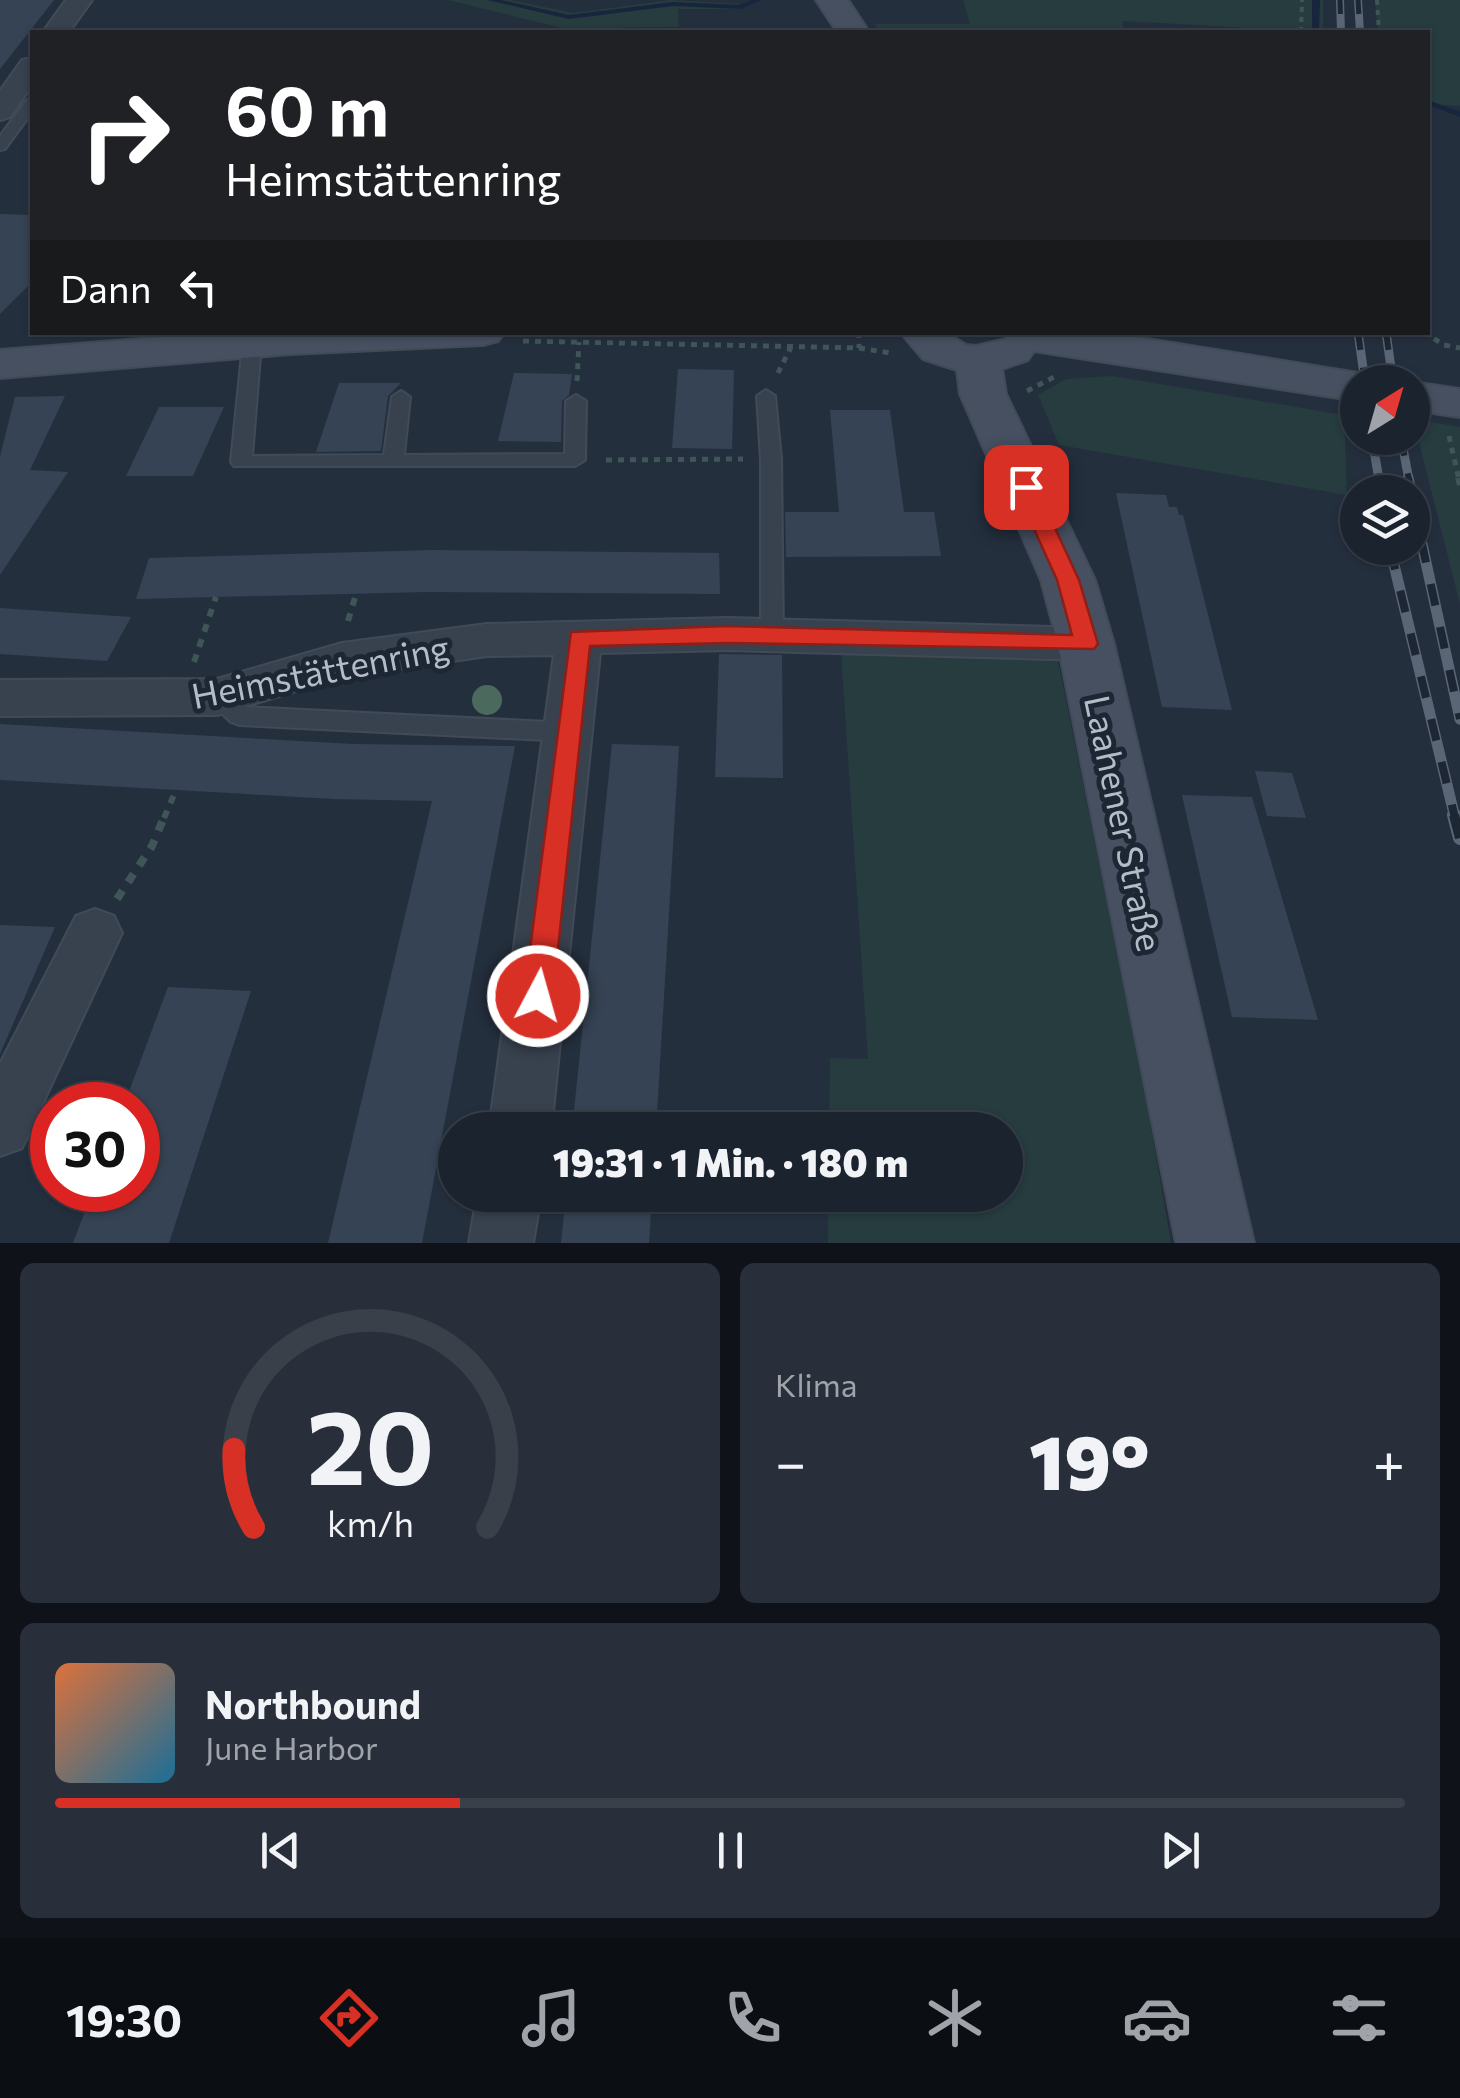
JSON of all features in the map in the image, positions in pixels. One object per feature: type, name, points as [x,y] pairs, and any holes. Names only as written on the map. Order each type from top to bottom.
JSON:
[{"type":"main road","points":[[832,0],[852,30]]},
{"type":"main road","points":[[0,364],[426,335]]},
{"type":"main road","points":[[925,335],[942,352],[978,360],[1008,354],[1025,335],[1340,384]]},
{"type":"main road","name":"Laahener Straße","points":[[978,360],[983,394],[1068,580],[1086,644],[1215,1243]]},
{"type":"main road","points":[[1430,399],[1460,403]]},
{"type":"street","points":[[57,30],[79,0]]},
{"type":"street","points":[[0,111],[30,69]]},
{"type":"street","name":"Heimstättenring","points":[[0,698],[199,697],[342,660],[416,647],[579,638],[772,636],[1086,644]]},
{"type":"street","points":[[522,1112],[579,638]]},
{"type":"street","points":[[0,1128],[95,933]]},
{"type":"street","points":[[501,1243],[506,1212]]},
{"type":"lane","points":[[0,146],[30,106]]},
{"type":"lane","points":[[252,344],[242,462],[574,460],[576,401]]},
{"type":"lane","points":[[766,396],[771,459],[772,636]]},
{"type":"lane","points":[[394,460],[401,397]]},
{"type":"lane","points":[[199,697],[239,716],[568,732]]},
{"type":"path","points":[[1301,30],[1302,0]]},
{"type":"path","points":[[1377,0],[1380,30]]},
{"type":"path","points":[[858,335],[859,348]]},
{"type":"path","points":[[1429,335],[1444,345],[1460,348]]},
{"type":"path","points":[[576,401],[579,342]]},
{"type":"path","points":[[1023,393],[1062,374]]},
{"type":"path","points":[[1460,438],[1446,436],[1460,485]]},
{"type":"path","points":[[574,460],[771,459]]},
{"type":"path","points":[[199,697],[216,597]]},
{"type":"path","points":[[95,933],[152,846],[176,790]]},
{"type":"green space","points":[[448,0],[511,0],[573,13],[671,0],[739,4],[742,9],[678,9],[679,27],[562,28]]},
{"type":"green space","points":[[963,0],[1323,0],[1323,30],[1122,21],[1124,30],[878,30],[875,24],[970,24]]},
{"type":"green space","points":[[1375,0],[1460,0],[1460,106],[1430,104],[1430,30],[1378,30]]},
{"type":"green space","points":[[1112,376],[1340,414],[1340,455],[1346,455],[1346,475],[1340,475],[1340,494],[1059,445],[1038,395],[1066,379]]},
{"type":"green space","points":[[1430,422],[1460,427],[1460,604],[1430,475],[1422,455],[1430,455]]},
{"type":"green space","points":[[1056,652],[1139,1058],[1171,1243],[828,1243],[828,1212],[1023,1212],[1023,1112],[829,1112],[830,1058],[868,1059],[841,653]]},
{"type":"building","points":[[0,0],[54,0],[30,30],[0,69]]},
{"type":"building","points":[[0,214],[30,215],[30,284],[0,314]]},
{"type":"building","points":[[678,369],[734,370],[732,449],[672,448]]},
{"type":"building","points":[[514,373],[572,374],[569,395],[562,401],[561,442],[498,441]]},
{"type":"building","points":[[339,383],[401,383],[388,396],[381,451],[316,452]]},
{"type":"building","points":[[65,396],[30,470],[68,472],[0,575],[0,456],[15,397]]},
{"type":"building","points":[[159,407],[224,407],[193,476],[126,476]]},
{"type":"building","points":[[830,410],[890,410],[904,512],[934,512],[941,556],[786,557],[785,512],[839,512]]},
{"type":"building","points":[[1116,493],[1166,495],[1169,507],[1177,507],[1179,515],[1183,515],[1232,710],[1162,707]]},
{"type":"building","points":[[433,550],[719,553],[720,594],[426,592],[136,599],[149,558]]},
{"type":"building","points":[[0,608],[131,617],[107,661],[0,654]]},
{"type":"building","points":[[719,654],[782,655],[783,778],[715,777]]},
{"type":"building","points":[[0,724],[353,744],[515,746],[447,1112],[438,1112],[438,1157],[422,1243],[328,1243],[432,801],[0,780]]},
{"type":"building","points":[[612,744],[679,746],[657,1112],[574,1112]]},
{"type":"building","points":[[1255,771],[1292,773],[1306,818],[1267,816]]},
{"type":"building","points":[[1182,795],[1252,797],[1318,1020],[1232,1017]]},
{"type":"building","points":[[0,925],[55,927],[0,1054]]},
{"type":"building","points":[[168,987],[251,991],[169,1243],[73,1243],[85,1212],[160,1212],[160,1082],[133,1082]]},
{"type":"building","points":[[564,1212],[651,1212],[649,1243],[561,1243]]},
{"type":"waterway","points":[[491,0],[569,17],[673,4],[741,7],[757,0]]},
{"type":"waterway","points":[[1316,0],[1316,30]]},
{"type":"waterway","points":[[1430,103],[1460,115]]},
{"type":"railway","points":[[1340,0],[1341,30]]},
{"type":"railway","points":[[1358,0],[1360,30]]},
{"type":"railway","points":[[1358,335],[1363,365]]},
{"type":"railway","points":[[1386,335],[1391,365]]},
{"type":"railway","points":[[1375,455],[1378,475]]},
{"type":"railway","points":[[1404,455],[1408,475]]},
{"type":"railway","points":[[1394,565],[1455,818]]},
{"type":"railway","points":[[1427,565],[1460,719]]},
{"type":"railway","points":[[1454,815],[1460,838]]},
{"type":"route","points":[[538,996],[579,638],[728,634],[1086,644],[1068,580],[1026,487]]}]
